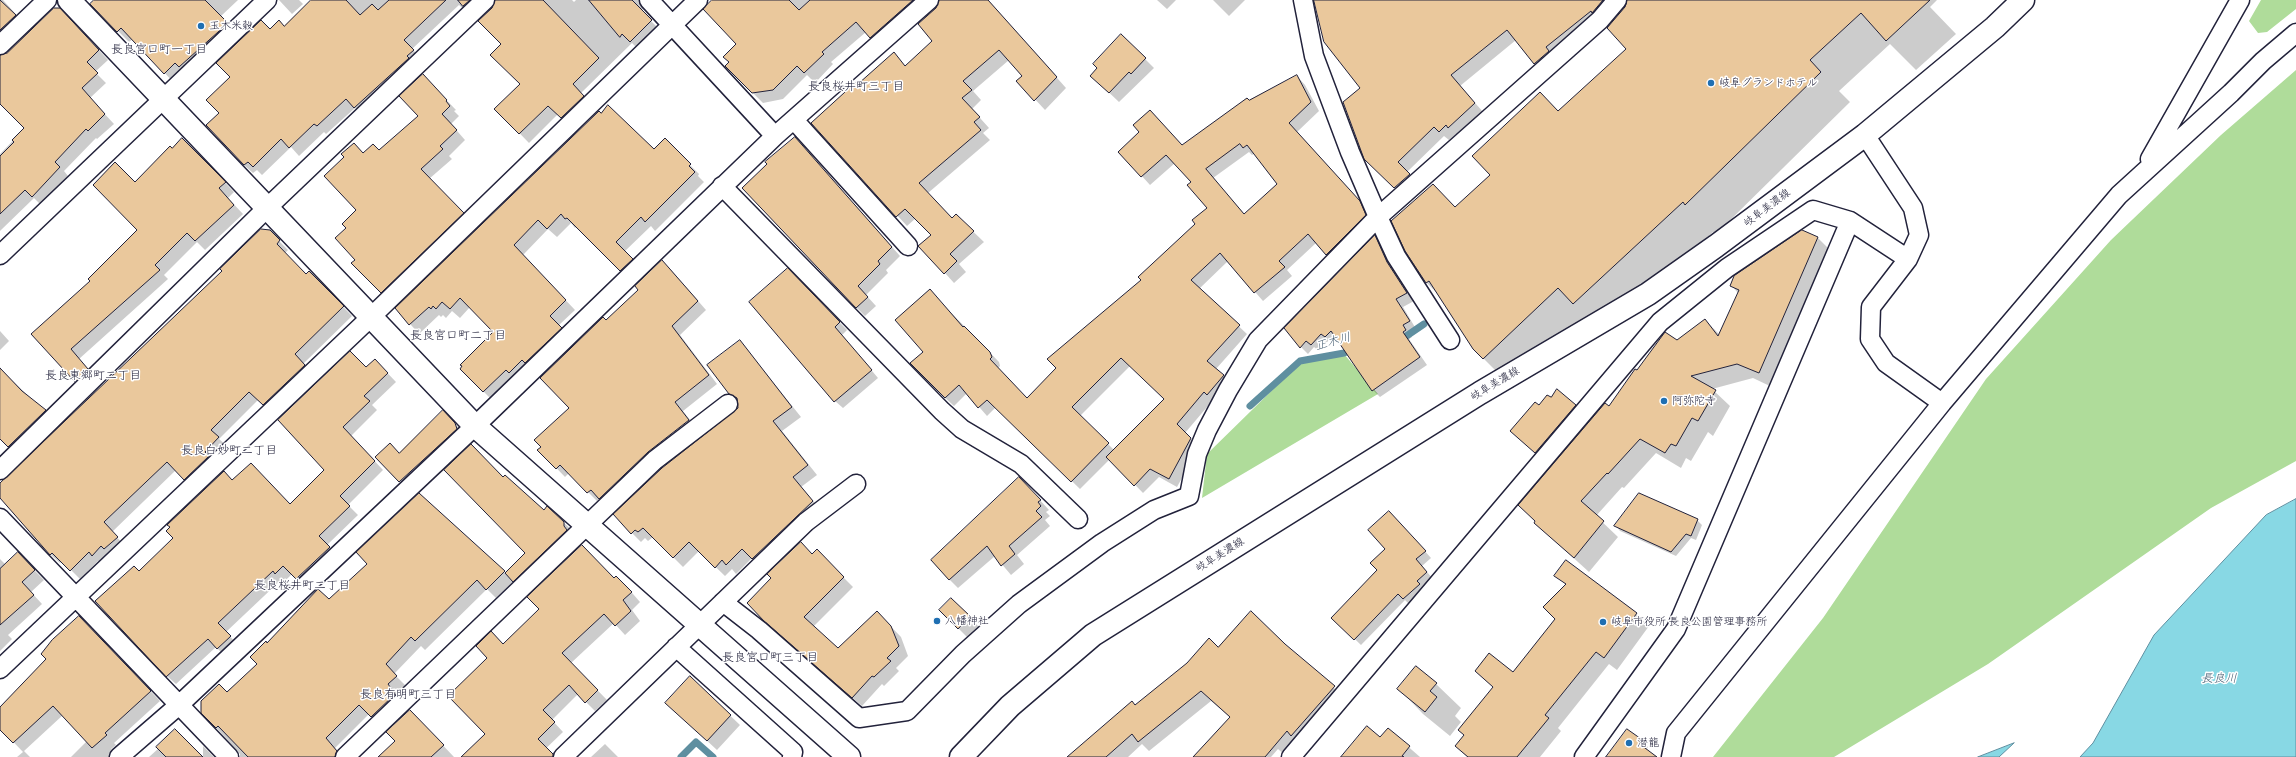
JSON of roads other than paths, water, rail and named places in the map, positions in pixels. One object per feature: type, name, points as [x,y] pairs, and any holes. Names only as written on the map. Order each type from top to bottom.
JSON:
[{"type":"main road","points":[[70,0],[475,426],[588,524],[699,626],[849,757]]},
{"type":"main road","name":"岐阜美濃線","points":[[961,757],[1010,706],[1093,635],[1480,392],[1648,294],[1716,246],[1865,135],[1995,27],[2023,0]]},
{"type":"street","points":[[0,44],[47,0]]},
{"type":"street","points":[[0,255],[267,0]]},
{"type":"street","points":[[0,470],[268,207],[485,0]]},
{"type":"street","points":[[649,0],[775,136]]},
{"type":"street","points":[[0,669],[371,317],[698,0]]},
{"type":"street","points":[[119,757],[179,705],[475,426],[775,136],[929,0]]},
{"type":"street","points":[[723,602],[759,630],[859,718],[907,711],[963,654],[1019,604],[1102,544],[1154,510],[1189,496],[1197,454],[1207,430],[1228,390],[1258,340],[1378,217],[1600,20],[1617,0]]},
{"type":"street","points":[[2143,172],[2240,0]]},
{"type":"street","points":[[1302,2],[1314,56],[1350,152],[1378,217],[1396,256],[1450,340]]},
{"type":"street","points":[[1670,757],[1676,733],[1942,403],[2119,196],[2143,172],[2296,33]]},
{"type":"street","points":[[794,120],[908,246]]},
{"type":"street","points":[[1865,135],[1913,208],[1919,235],[1908,260],[1871,308],[1870,339],[1886,363],[1942,403]]},
{"type":"street","points":[[722,186],[962,429],[1021,464],[1078,519]]},
{"type":"street","points":[[1291,757],[1660,322],[1727,268],[1813,210],[1850,221],[1908,260]]},
{"type":"street","points":[[1584,757],[1676,629],[1850,221]]},
{"type":"street","points":[[345,757],[655,460],[728,404]]},
{"type":"street","points":[[563,757],[806,522],[856,484]]},
{"type":"street","points":[[0,518],[229,757]]},
{"type":"street","points":[[676,647],[793,752],[792,757]]},
{"type":"water","name":"長良川","points":[[2296,499],[2296,757],[2080,757],[2093,743],[2154,635],[2266,515]]},
{"type":"water","points":[[2014,743],[1999,757],[1978,757]]},
{"type":"waterway","name":"正木川","points":[[1399,341],[1424,324]]},
{"type":"waterway","name":"正木川","points":[[1250,406],[1300,361],[1344,353],[1353,349]]},
{"type":"waterway","name":"正木川","points":[[681,757],[696,742],[713,757]]},
{"type":"place","name":"玉木米穀","points":[[201,26]]},
{"type":"place","name":"岐阜グランドホテル","points":[[1711,83]]},
{"type":"place","name":"阿弥陀寺","points":[[1664,401]]},
{"type":"place","name":"八幡神社","points":[[937,621]]},
{"type":"place","name":"岐阜市役所 長良公園管理事務所","points":[[1603,622]]},
{"type":"place","name":"潜龍","points":[[1629,743]]},
{"type":"district","name":"長良宮口町一丁目","points":[[159,50]]},
{"type":"district","name":"長良桜井町三丁目","points":[[856,87]]},
{"type":"district","name":"長良宮口町二丁目","points":[[458,336]]},
{"type":"district","name":"長良東郷町二丁目","points":[[93,376]]},
{"type":"district","name":"長良白妙町二丁目","points":[[229,451]]},
{"type":"district","name":"長良桜井町二丁目","points":[[302,586]]},
{"type":"district","name":"長良宮口町三丁目","points":[[770,658]]},
{"type":"district","name":"長良有明町三丁目","points":[[408,695]]}]
